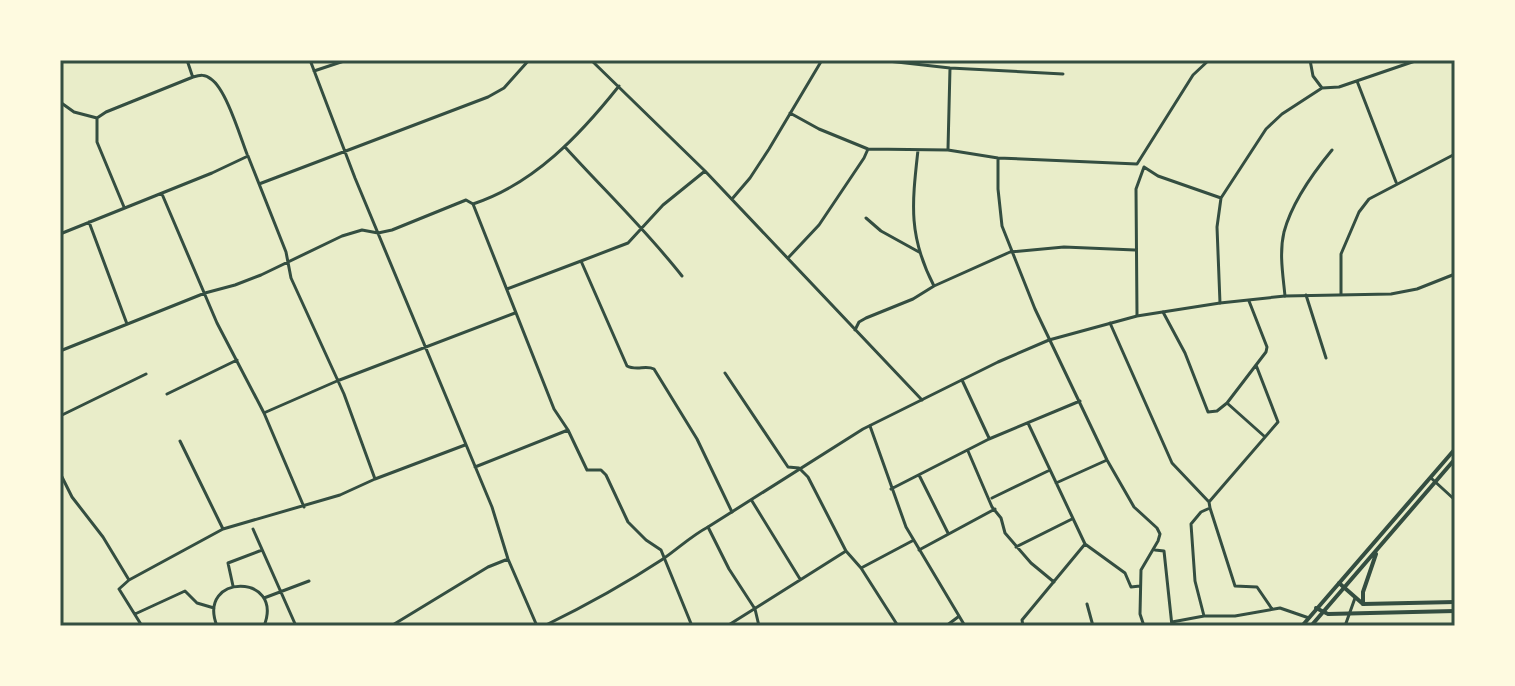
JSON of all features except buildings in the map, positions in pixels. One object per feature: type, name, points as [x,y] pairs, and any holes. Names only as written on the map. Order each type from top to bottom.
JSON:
[{"type":"main road","points":[[1302,626],[1455,449]]},
{"type":"main road","points":[[1311,626],[1455,459]]},
{"type":"main road","points":[[1363,604],[1363,592],[1376,552]]},
{"type":"main road","points":[[1339,583],[1363,604],[1455,602]]},
{"type":"main road","points":[[1417,603],[1417,612]]},
{"type":"main road","points":[[1316,608],[1322,613],[1455,611]]},
{"type":"street","points":[[187,60],[193,77]]},
{"type":"street","points":[[310,60],[537,626]]},
{"type":"street","points":[[314,71],[347,60]]},
{"type":"street","points":[[259,184],[488,97],[504,88],[529,60]]},
{"type":"street","points":[[591,60],[705,171],[922,400]]},
{"type":"street","points":[[732,199],[750,178],[822,60]]},
{"type":"street","points":[[879,60],[950,68],[1063,74]]},
{"type":"street","points":[[1137,164],[1193,75],[1209,60]]},
{"type":"street","points":[[1310,60],[1313,76],[1322,88]]},
{"type":"street","points":[[1220,303],[1217,227],[1221,198],[1266,129],[1282,114],[1322,88],[1331,89],[1418,60]]},
{"type":"street","points":[[948,150],[950,68]]},
{"type":"street","points":[[60,102],[74,112],[97,118],[193,77],[207,76],[215,81],[259,184],[291,278],[337,381],[375,479]]},
{"type":"street","points":[[1357,81],[1396,183]]},
{"type":"street","points":[[473,204],[509,190],[565,147],[594,118],[619,86]]},
{"type":"street","points":[[790,113],[868,149],[948,150],[998,158],[1137,164],[1158,176],[1221,198]]},
{"type":"street","points":[[97,118],[97,142],[124,207]]},
{"type":"street","points":[[565,147],[607,195],[644,228],[682,276]]},
{"type":"street","points":[[788,258],[800,249],[819,225],[868,149]]},
{"type":"street","points":[[918,150],[912,208],[919,252],[934,286]]},
{"type":"street","points":[[1285,296],[1284,233],[1295,205],[1332,150]]},
{"type":"street","points":[[1341,294],[1341,254],[1359,212],[1369,199],[1455,154]]},
{"type":"street","points":[[60,234],[248,156]]},
{"type":"street","points":[[998,158],[1002,226],[1010,252],[1107,460],[1134,507],[1160,534],[1141,570],[1140,614],[1144,626]]},
{"type":"street","points":[[1137,316],[1136,189],[1144,167]]},
{"type":"street","points":[[507,289],[622,247],[644,228],[663,205],[705,171]]},
{"type":"street","points":[[161,194],[217,323],[264,413],[304,507]]},
{"type":"street","points":[[60,351],[205,293],[235,285],[342,236],[362,230],[378,233],[392,230],[466,200],[473,204],[554,409],[587,470],[601,470],[606,475],[628,522],[661,550],[692,626]]},
{"type":"street","points":[[866,218],[890,237],[919,252]]},
{"type":"street","points":[[89,222],[127,324]]},
{"type":"street","points":[[855,330],[859,322],[866,318],[1010,252],[1064,247],[1135,250]]},
{"type":"street","points":[[581,261],[627,366],[654,369],[697,439],[732,512]]},
{"type":"street","points":[[544,626],[593,602],[665,557],[690,536],[870,426],[1049,340],[1137,316],[1285,296],[1391,294],[1417,289],[1455,274]]},
{"type":"street","points":[[1306,295],[1326,358]]},
{"type":"street","points":[[1163,312],[1185,353],[1208,412],[1217,411],[1227,403],[1266,352],[1267,347],[1249,300]]},
{"type":"street","points":[[264,413],[337,381],[515,313]]},
{"type":"street","points":[[1110,323],[1172,463],[1210,505],[1235,586],[1257,587],[1272,610]]},
{"type":"street","points":[[167,394],[237,360]]},
{"type":"street","points":[[1204,616],[1195,581],[1191,524],[1262,443],[1264,436],[1277,425],[1278,419],[1255,365]]},
{"type":"street","points":[[725,373],[788,467],[799,468],[808,477],[846,551],[861,568],[898,626]]},
{"type":"street","points":[[60,416],[146,374]]},
{"type":"street","points":[[962,380],[989,439]]},
{"type":"street","points":[[890,489],[989,439],[1080,401]]},
{"type":"street","points":[[1227,403],[1264,436]]},
{"type":"street","points":[[1028,423],[1085,544],[1125,573],[1131,587],[1140,586]]},
{"type":"street","points":[[870,426],[890,489],[912,541],[965,626]]},
{"type":"street","points":[[475,467],[568,430]]},
{"type":"street","points":[[180,441],[223,529]]},
{"type":"street","points":[[142,626],[119,589],[129,580],[223,529],[340,495],[465,445]]},
{"type":"street","points":[[968,450],[1001,518],[1005,533],[1054,582]]},
{"type":"street","points":[[1056,483],[1107,460]]},
{"type":"street","points":[[990,498],[1050,470]]},
{"type":"street","points":[[60,473],[72,497],[103,537],[129,580]]},
{"type":"street","points":[[919,475],[948,534]]},
{"type":"street","points":[[1431,478],[1455,500]]},
{"type":"street","points":[[751,499],[800,579]]},
{"type":"street","points":[[919,550],[995,509]]},
{"type":"street","points":[[1016,547],[1072,519]]},
{"type":"street","points":[[708,527],[729,569],[755,609],[759,626]]},
{"type":"street","points":[[253,529],[296,626]]},
{"type":"street","points":[[861,568],[912,541]]},
{"type":"street","points":[[1023,626],[1022,620],[1085,544]]},
{"type":"street","points":[[233,586],[228,563],[262,550]]},
{"type":"street","points":[[1153,550],[1164,551],[1172,624],[1204,616],[1235,616],[1280,608],[1309,618]]},
{"type":"street","points":[[727,626],[846,551]]},
{"type":"street","points":[[391,626],[488,567],[508,559]]},
{"type":"street","points":[[264,598],[309,581]]},
{"type":"street","points":[[217,626],[214,608],[220,594],[233,586],[253,588],[264,598],[268,613],[264,626]]},
{"type":"street","points":[[135,614],[182,591],[197,603],[214,608]]},
{"type":"street","points":[[1345,626],[1355,598]]},
{"type":"street","points":[[1087,604],[1093,626]]},
{"type":"street","points":[[946,626],[958,617]]}]
